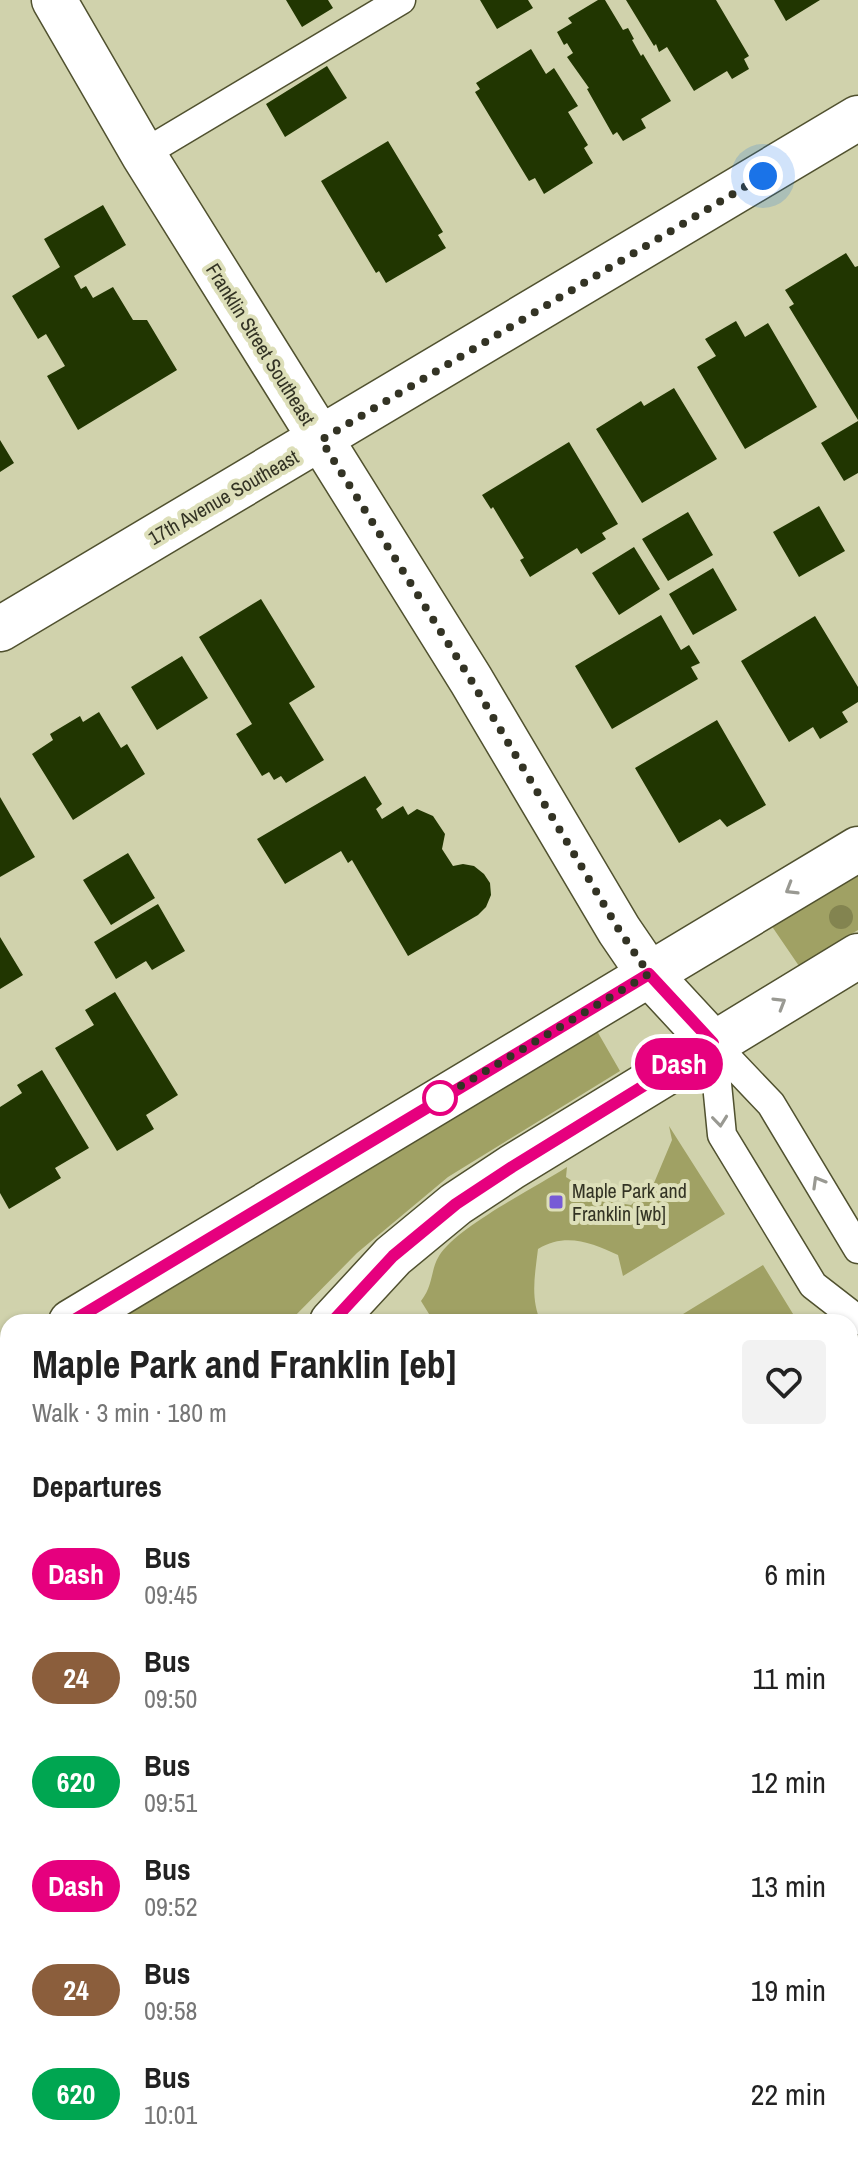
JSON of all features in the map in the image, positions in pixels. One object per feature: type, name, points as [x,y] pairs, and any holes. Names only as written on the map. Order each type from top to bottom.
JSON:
[{"type":"street","name":"Franklin Street Southeast","points":[[54,0],[143,154],[471,680],[619,930],[649,974],[713,1043]]},
{"type":"street","name":"17th Avenue Southeast","points":[[0,629],[858,118]]},
{"type":"street","points":[[84,1314],[858,849]]},
{"type":"street","points":[[339,1314],[393,1256],[456,1204],[858,956]]},
{"type":"lane","points":[[143,154],[401,0]]},
{"type":"lane","points":[[713,1043],[771,1104],[858,1249]]},
{"type":"lane","points":[[713,1043],[722,1135],[813,1285],[850,1314]]},
{"type":"green space","points":[[858,872],[858,930],[799,966],[771,925]]},
{"type":"green space","points":[[597,1031],[620,1071],[448,1177],[357,1253],[297,1314],[120,1314]]},
{"type":"green space","points":[[669,1126],[725,1214],[623,1276],[618,1255],[589,1243],[559,1241],[538,1249],[534,1295],[538,1314],[429,1314],[421,1301],[434,1267],[448,1245],[462,1233],[567,1167],[566,1177],[601,1200],[631,1205],[654,1183],[672,1140]]},
{"type":"green space","points":[[763,1265],[793,1314],[683,1314]]},
{"type":"building","points":[[286,0],[328,0],[333,8],[302,27]]},
{"type":"building","points":[[480,0],[528,0],[533,8],[497,29]]},
{"type":"building","points":[[598,0],[605,0],[623,30],[628,28],[641,56],[643,54],[671,101],[641,119],[646,128],[623,141],[617,132],[613,135],[589,88],[567,57],[573,53],[557,32],[572,23],[568,18]]},
{"type":"building","points":[[626,0],[716,0],[749,56],[744,59],[749,69],[732,79],[727,71],[694,91],[667,47],[659,52],[656,44],[654,46]]},
{"type":"building","points":[[774,0],[820,0],[786,21]]},
{"type":"building","points":[[531,49],[546,74],[554,68],[578,106],[568,112],[588,145],[584,148],[593,163],[544,194],[535,178],[529,181],[475,92],[480,89],[476,83]]},
{"type":"building","points":[[327,66],[347,98],[285,137],[266,104]]},
{"type":"building","points":[[388,141],[443,232],[438,235],[446,248],[386,283],[379,271],[376,273],[321,181]]},
{"type":"building","points":[[103,205],[126,245],[74,276],[81,289],[86,286],[93,298],[113,287],[133,320],[147,320],[177,370],[78,430],[47,376],[65,366],[46,334],[38,339],[12,296],[60,267],[44,239]]},
{"type":"building","points":[[846,253],[855,267],[858,266],[858,420],[789,307],[794,304],[785,290]]},
{"type":"building","points":[[736,321],[745,337],[768,323],[817,407],[745,449],[697,367],[716,356],[705,339]]},
{"type":"building","points":[[674,388],[717,459],[642,503],[596,429],[641,401],[644,406]]},
{"type":"building","points":[[858,421],[858,473],[844,481],[821,443]]},
{"type":"building","points":[[0,440],[14,463],[0,472]]},
{"type":"building","points":[[569,442],[618,524],[602,533],[606,539],[581,554],[577,548],[530,577],[520,560],[524,558],[493,507],[491,509],[482,495]]},
{"type":"building","points":[[819,506],[845,551],[799,577],[773,532]]},
{"type":"building","points":[[688,512],[713,555],[668,581],[642,539]]},
{"type":"building","points":[[634,547],[660,589],[619,615],[592,573]]},
{"type":"building","points":[[713,568],[737,610],[693,635],[669,594]]},
{"type":"building","points":[[261,599],[315,687],[289,703],[324,760],[286,783],[281,776],[274,780],[269,772],[262,776],[236,734],[252,724],[199,637]]},
{"type":"building","points":[[661,615],[681,650],[689,645],[700,663],[691,667],[698,679],[612,729],[575,666]]},
{"type":"building","points":[[815,616],[858,687],[858,702],[842,712],[848,722],[820,739],[813,727],[789,742],[741,661]]},
{"type":"building","points":[[182,656],[208,698],[157,730],[131,687]]},
{"type":"building","points":[[99,712],[121,748],[127,744],[145,774],[73,820],[32,754],[53,740],[50,734],[80,716],[83,722]]},
{"type":"building","points":[[717,720],[766,805],[727,827],[720,819],[679,843],[635,768]]},
{"type":"building","points":[[365,776],[382,804],[376,809],[382,819],[403,806],[408,815],[417,809],[433,816],[445,834],[442,849],[453,866],[474,866],[490,883],[491,895],[478,915],[408,956],[352,860],[348,863],[341,851],[285,884],[257,839]]},
{"type":"building","points":[[0,797],[35,857],[0,877]]},
{"type":"building","points":[[128,853],[155,898],[111,925],[83,880]]},
{"type":"building","points":[[158,904],[185,951],[152,970],[146,961],[116,979],[94,942]]},
{"type":"building","points":[[0,937],[23,975],[0,989]]},
{"type":"building","points":[[115,992],[178,1095],[146,1115],[154,1129],[117,1151],[55,1048],[94,1025],[85,1010]]},
{"type":"building","points":[[42,1070],[89,1148],[55,1168],[61,1178],[9,1209],[0,1193],[0,1107],[22,1093],[17,1085]]},
{"type":"bus line","name":"Dash","points":[[84,1314],[649,974],[713,1043],[456,1204],[393,1256],[339,1314]]},
{"type":"place","name":"Maple Park and Franklin [wb]","points":[[556,1202]]},
{"type":"route","points":[[440,1098],[432,1103],[649,974],[619,930],[471,680],[321,440],[763,176]]}]
